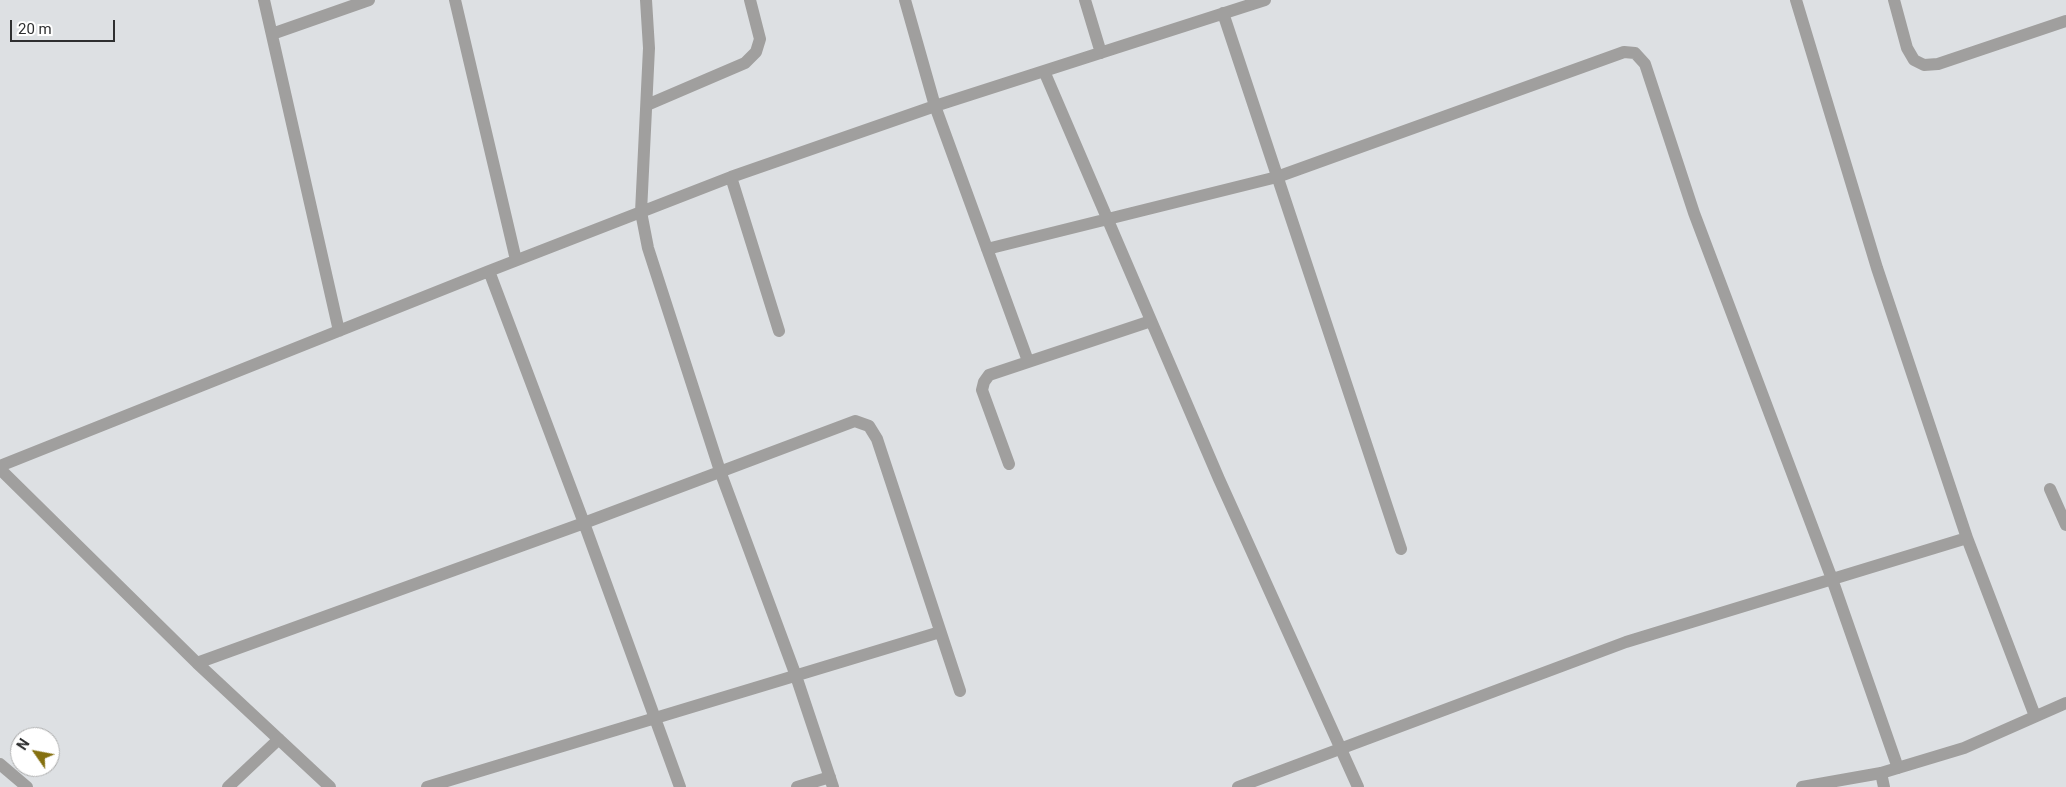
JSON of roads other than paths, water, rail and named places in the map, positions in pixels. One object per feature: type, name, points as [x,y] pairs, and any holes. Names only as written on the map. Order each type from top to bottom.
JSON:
[{"type":"street","points":[[264,0],[339,331]]},
{"type":"street","points":[[272,34],[369,0]]},
{"type":"street","points":[[455,0],[516,260]]},
{"type":"street","points":[[646,0],[649,48],[641,212],[648,248],[720,471],[796,676],[832,782],[797,787]]},
{"type":"street","points":[[647,105],[745,63],[756,52],[760,40],[750,0]]},
{"type":"street","points":[[905,0],[935,106],[1028,362]]},
{"type":"street","points":[[1085,0],[1101,53]]},
{"type":"street","points":[[330,787],[197,663],[0,468],[489,270],[731,177],[935,106],[1265,0]]},
{"type":"street","points":[[1796,0],[1877,268],[1967,538],[2035,716]]},
{"type":"street","points":[[1894,0],[1907,48],[1914,60],[1924,65],[1938,64],[2066,21]]},
{"type":"street","points":[[1223,14],[1401,549]]},
{"type":"street","points":[[987,249],[1277,177],[1624,52],[1635,53],[1645,64],[1694,214],[1832,579],[1898,768]]},
{"type":"street","points":[[1044,71],[1215,470],[1358,787]]},
{"type":"street","points":[[731,177],[778,331]]},
{"type":"street","points":[[489,270],[680,787]]},
{"type":"street","points":[[1010,464],[982,390],[984,382],[989,375],[1151,320]]},
{"type":"street","points":[[197,663],[584,523],[841,424],[854,421],[869,426],[877,439],[960,691]]},
{"type":"street","points":[[2050,489],[2066,525]]},
{"type":"street","points":[[1238,787],[1626,642],[1967,538]]},
{"type":"street","points":[[427,787],[940,632]]},
{"type":"street","points":[[1802,787],[1881,773],[1964,748],[2066,703]]},
{"type":"street","points":[[228,787],[279,739]]},
{"type":"street","points":[[0,764],[27,787]]},
{"type":"street","points":[[1881,773],[1884,787]]}]
